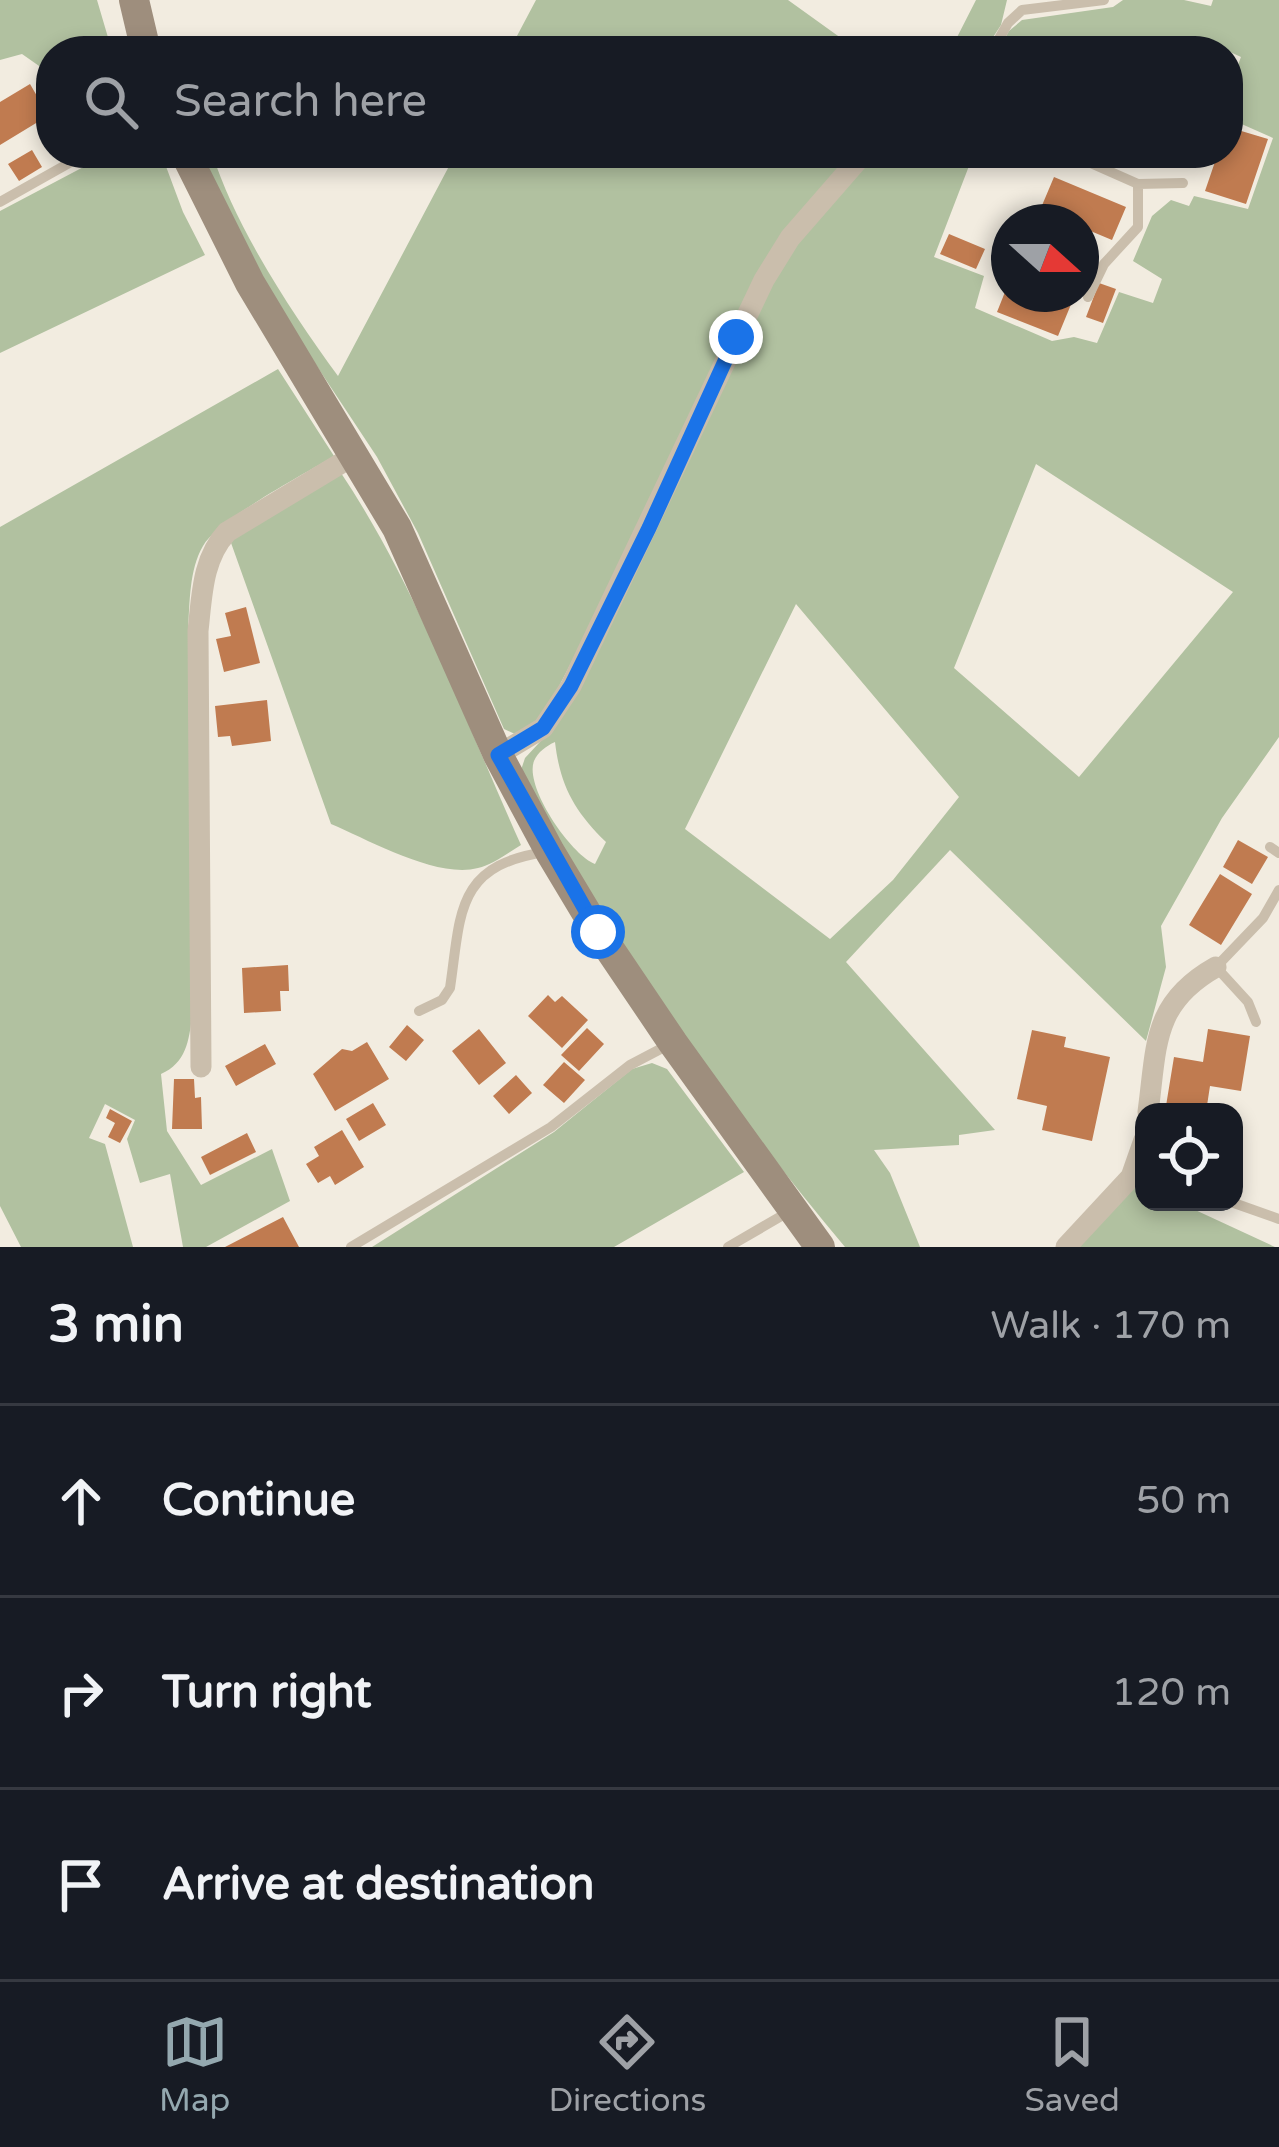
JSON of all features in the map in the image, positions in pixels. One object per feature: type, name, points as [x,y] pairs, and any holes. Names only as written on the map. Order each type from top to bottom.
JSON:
[{"type":"main road","points":[[134,0],[142,36]]},
{"type":"main road","points":[[192,168],[250,284],[397,528],[498,755],[550,852],[673,1043],[820,1247]]},
{"type":"street","points":[[498,755],[543,728],[571,686],[764,280],[790,238],[851,168]]},
{"type":"street","points":[[201,1067],[198,631],[204,580],[213,547],[227,532],[353,456]]},
{"type":"street","points":[[1149,1103],[1157,1042],[1172,1000],[1188,983],[1216,967]]},
{"type":"street","points":[[1066,1247],[1135,1169]]},
{"type":"lane","points":[[1002,36],[1022,5],[1104,0]]},
{"type":"lane","points":[[0,202],[61,168]]},
{"type":"lane","points":[[1102,168],[1138,184],[1183,183]]},
{"type":"lane","points":[[1099,274],[1138,227],[1138,184]]},
{"type":"lane","points":[[419,1011],[442,1000],[449,988],[463,902],[476,883],[524,855],[550,852]]},
{"type":"lane","points":[[1256,1022],[1248,1002],[1216,967],[1263,918],[1279,890]]},
{"type":"lane","points":[[352,1247],[550,1127],[630,1065],[673,1043]]},
{"type":"lane","points":[[1243,1206],[1279,1220]]},
{"type":"lane","points":[[728,1247],[793,1209]]},
{"type":"green space","points":[[0,0],[97,0],[108,36],[36,36],[36,64],[22,54],[0,60]]},
{"type":"green space","points":[[536,0],[788,0],[838,36],[517,36]]},
{"type":"green space","points":[[976,0],[1007,0],[994,36],[958,36]]},
{"type":"green space","points":[[1123,0],[1184,0],[1211,6],[1213,0],[1279,0],[1279,737],[1222,818],[1161,926],[1166,967],[1146,1041],[950,850],[846,962],[995,1130],[959,1135],[959,1145],[874,1150],[890,1173],[920,1247],[845,1247],[654,994],[586,890],[521,770],[525,758],[551,730],[769,280],[857,168],[968,168],[934,257],[984,276],[975,308],[1052,341],[1074,337],[1097,343],[1119,292],[1153,303],[1162,279],[1133,261],[1152,216],[1171,200],[1189,206],[1194,196],[1248,209],[1273,138],[1243,125],[1243,36],[1006,36],[1022,20],[1113,7]],"holes":[[[1036,464],[1233,592],[1079,777],[954,668]],[[796,604],[959,797],[893,880],[830,939],[685,829]],[[555,742],[570,796],[606,842],[595,864],[563,834],[536,787],[534,761]]]},
{"type":"green space","points":[[82,168],[167,168],[205,255],[0,353],[0,211]]},
{"type":"green space","points":[[207,168],[217,168],[266,269],[338,376],[448,168],[839,168],[812,198],[541,721],[517,735],[504,729],[418,533],[377,457],[281,312]]},
{"type":"green space","points":[[278,369],[334,456],[226,523],[203,546],[195,565],[188,629],[192,1016],[181,1057],[161,1074],[167,1131],[201,1185],[272,1149],[290,1201],[206,1247],[183,1247],[170,1174],[140,1183],[127,1139],[135,1120],[105,1104],[89,1138],[105,1144],[133,1247],[21,1247],[0,1206],[0,527]]},
{"type":"green space","points":[[341,473],[417,608],[521,845],[483,866],[461,870],[423,863],[331,824],[230,540]]},
{"type":"green space","points":[[652,1063],[667,1069],[744,1172],[614,1247],[372,1247],[554,1132],[632,1069]]},
{"type":"green space","points":[[1135,1187],[1135,1211],[1197,1211],[1275,1247],[1076,1247]]},
{"type":"building","points":[[30,84],[36,94],[36,123],[0,145],[0,102]]},
{"type":"building","points":[[1243,132],[1268,139],[1246,204],[1205,191],[1213,168],[1243,168]]},
{"type":"building","points":[[32,150],[36,168],[40,168],[19,181],[8,164]]},
{"type":"building","points":[[1054,177],[1126,207],[1112,240],[1099,235],[1099,204],[1043,204]]},
{"type":"building","points":[[949,234],[985,249],[976,269],[940,254]]},
{"type":"building","points":[[1099,283],[1116,289],[1103,323],[1086,317],[1088,312],[1099,312]]},
{"type":"building","points":[[997,312],[1068,312],[1058,336]]},
{"type":"building","points":[[246,607],[260,663],[224,672],[216,639],[231,636],[225,613]]},
{"type":"building","points":[[267,700],[271,741],[232,746],[230,736],[218,737],[215,706]]},
{"type":"building","points":[[1238,840],[1268,857],[1252,884],[1223,867]]},
{"type":"building","points":[[1220,874],[1252,894],[1221,945],[1189,925]]},
{"type":"building","points":[[288,965],[289,991],[280,991],[281,1011],[244,1013],[242,968]]},
{"type":"building","points":[[548,995],[555,1002],[562,996],[588,1020],[562,1048],[528,1016]]},
{"type":"building","points":[[407,1025],[424,1040],[406,1061],[389,1047]]},
{"type":"building","points":[[587,1028],[604,1044],[579,1071],[561,1055]]},
{"type":"building","points":[[479,1029],[506,1063],[479,1085],[452,1051]]},
{"type":"building","points":[[1208,1029],[1250,1036],[1241,1091],[1210,1086],[1207,1103],[1166,1103],[1174,1057],[1203,1062]]},
{"type":"building","points":[[1032,1030],[1066,1037],[1064,1047],[1110,1057],[1092,1141],[1042,1130],[1047,1106],[1017,1099]]},
{"type":"building","points":[[367,1042],[389,1079],[335,1111],[313,1074],[342,1049],[352,1051]]},
{"type":"building","points":[[265,1044],[276,1064],[236,1086],[225,1066]]},
{"type":"building","points":[[564,1062],[585,1080],[564,1103],[543,1085]]},
{"type":"building","points":[[516,1075],[532,1093],[509,1114],[493,1096]]},
{"type":"building","points":[[174,1079],[194,1079],[195,1098],[201,1097],[202,1129],[172,1129]]},
{"type":"building","points":[[373,1103],[386,1125],[359,1141],[346,1119]]},
{"type":"building","points":[[110,1109],[132,1121],[120,1143],[108,1137],[115,1123],[106,1118]]},
{"type":"building","points":[[342,1130],[364,1167],[335,1185],[330,1176],[318,1183],[306,1164],[319,1156],[314,1147]]},
{"type":"building","points":[[247,1133],[256,1152],[210,1175],[201,1157]]},
{"type":"building","points":[[283,1217],[299,1247],[225,1247]]},
{"type":"route","points":[[598,932],[498,755],[530,740],[543,728],[571,686],[736,337]]}]
